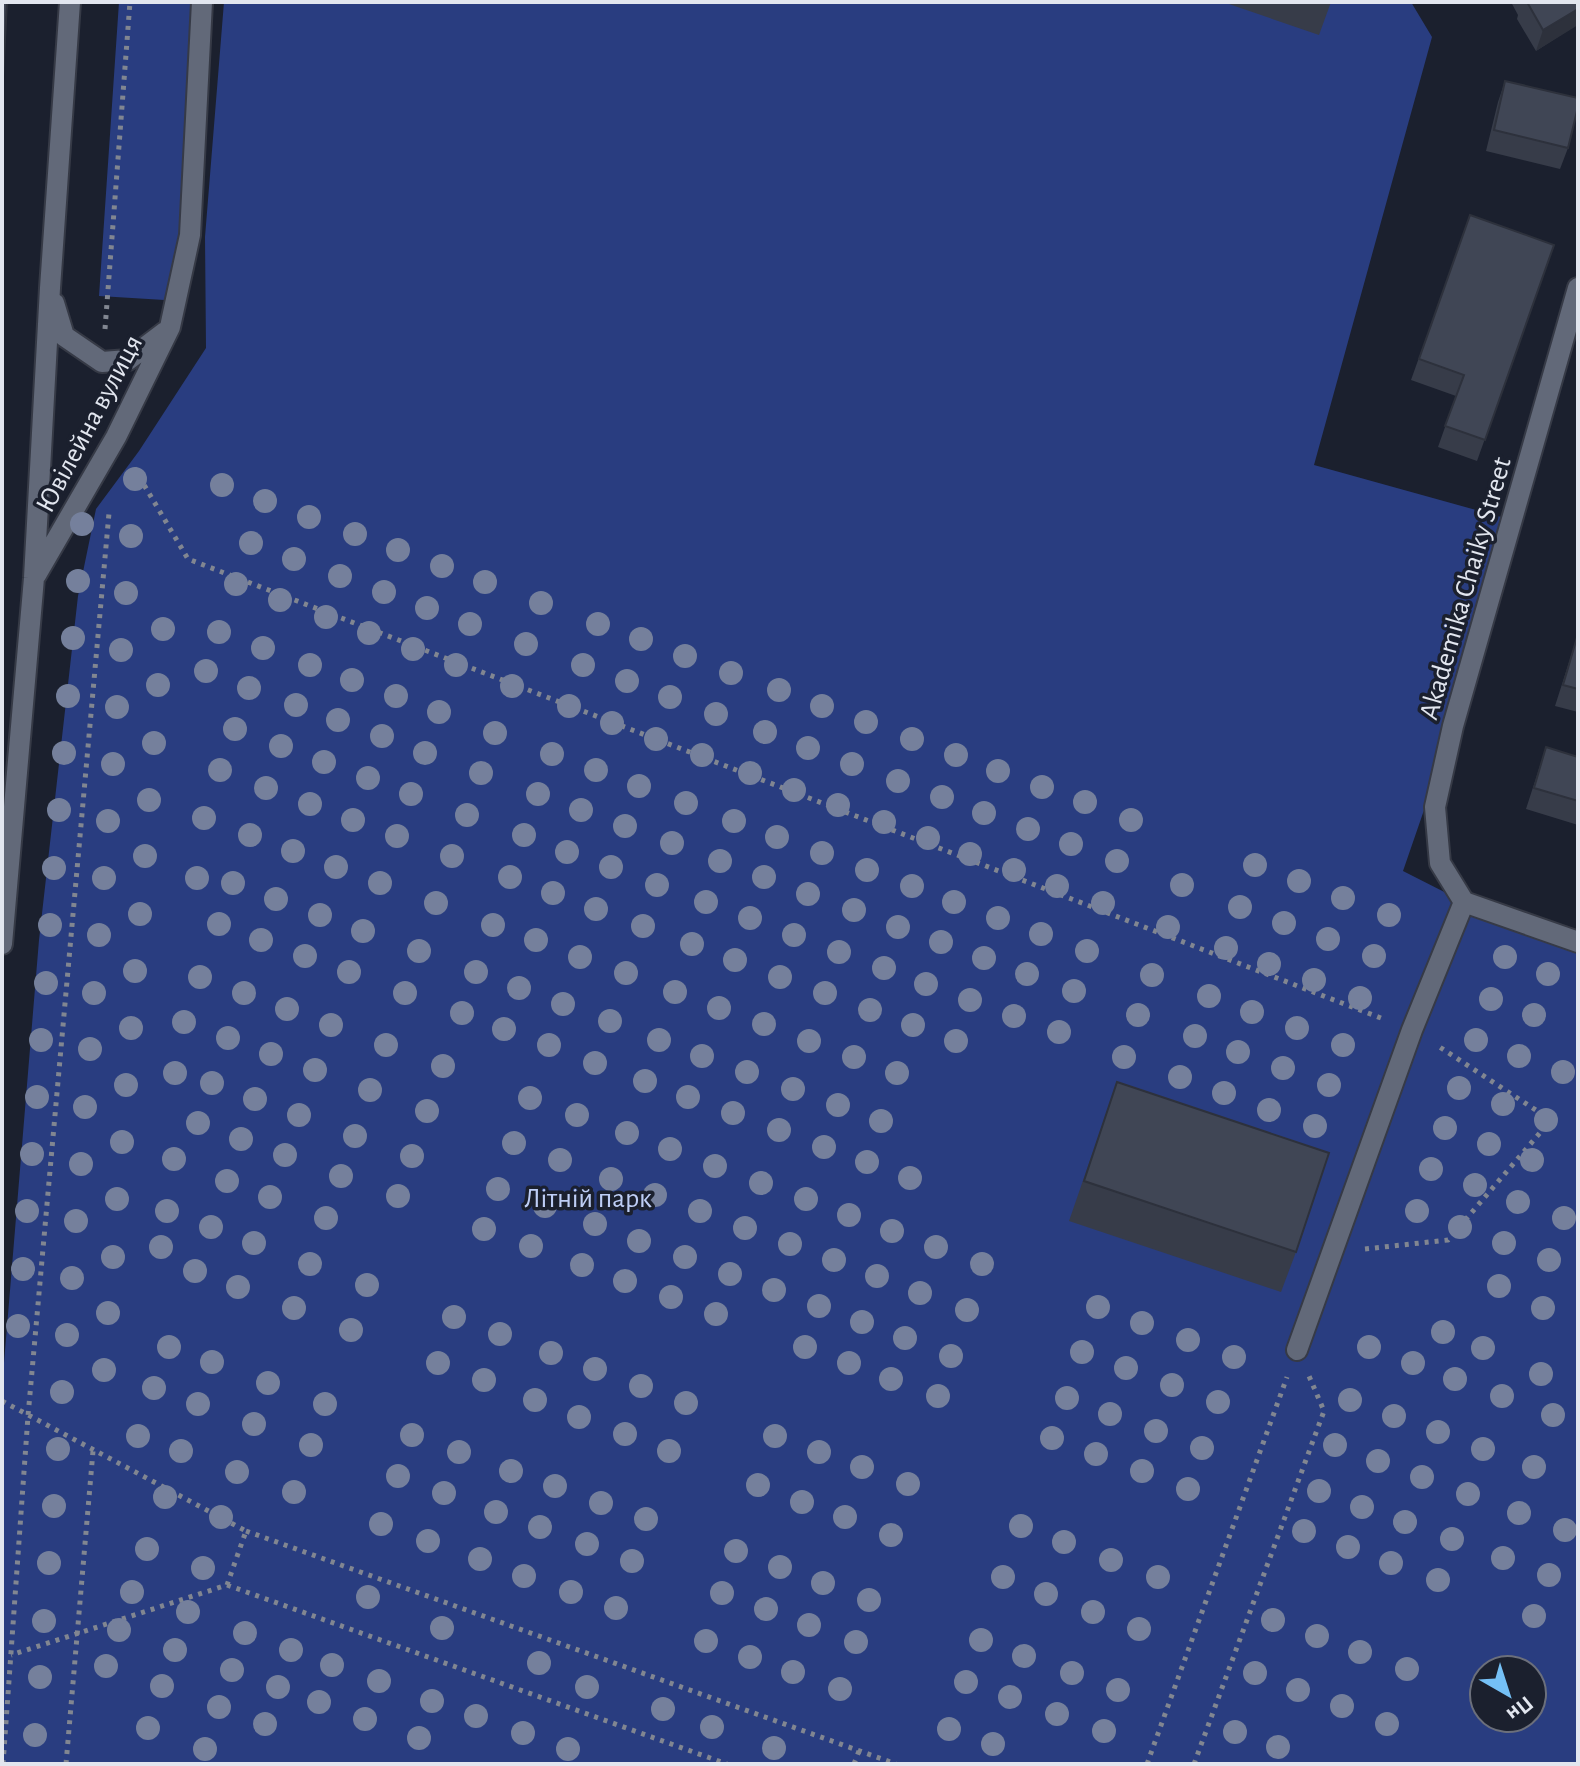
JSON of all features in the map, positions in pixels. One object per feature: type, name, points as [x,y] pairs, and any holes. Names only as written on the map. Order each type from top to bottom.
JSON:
[{"type":"street","name":"Ювілейна вулиця","points":[[34,578],[70,2]]},
{"type":"street","name":"Ювілейна вулиця","points":[[34,578],[116,437],[170,327],[190,235],[202,2]]},
{"type":"street","points":[[50,288],[64,336],[102,362],[128,360],[170,327]]},
{"type":"street","name":"Akademika Chaiky Street","points":[[1464,902],[1440,863],[1435,807],[1453,726],[1578,288]]},
{"type":"street","points":[[2,944],[34,578]]},
{"type":"street","points":[[1297,1350],[1412,1030],[1464,902],[1578,942]]},
{"type":"path","points":[[102,362],[130,2]]},
{"type":"path","points":[[116,437],[188,559],[1412,1030],[1551,1120],[1448,1240],[1332,1253]]},
{"type":"path","points":[[3,1764],[28,1416],[110,500]]},
{"type":"path","points":[[1147,1764],[1297,1350]]},
{"type":"path","points":[[1194,1764],[1324,1411],[1297,1350]]},
{"type":"path","points":[[2,1401],[246,1531],[896,1764]]},
{"type":"path","points":[[66,1764],[93,1451]]},
{"type":"path","points":[[227,1585],[246,1531]]},
{"type":"path","points":[[11,1655],[227,1585],[727,1764]]},
{"type":"path","points":[[854,1764],[859,1751]]},
{"type":"green space","points":[[119,2],[198,2],[181,301],[99,296]]},
{"type":"green space","name":"Літній парк","points":[[224,2],[1411,2],[1432,37],[1314,465],[1512,520],[1453,726],[1403,871],[1464,902],[1578,944],[1578,1764],[2,1764],[2,1387],[39,940],[78,596],[96,509],[139,451],[206,348],[205,237]]},
{"type":"building","points":[[2,2],[7,2],[2,96]]},
{"type":"building","points":[[1527,2],[1578,2],[1578,9],[1543,30]]},
{"type":"building","points":[[1505,81],[1578,98],[1568,148],[1494,130]]},
{"type":"building","points":[[1470,215],[1554,245],[1485,440],[1445,426],[1464,375],[1419,359]]},
{"type":"building","points":[[1578,634],[1578,689],[1563,685]]},
{"type":"building","points":[[1546,747],[1578,757],[1578,801],[1534,788]]},
{"type":"building","points":[[1117,1082],[1329,1153],[1296,1252],[1084,1181]]}]
